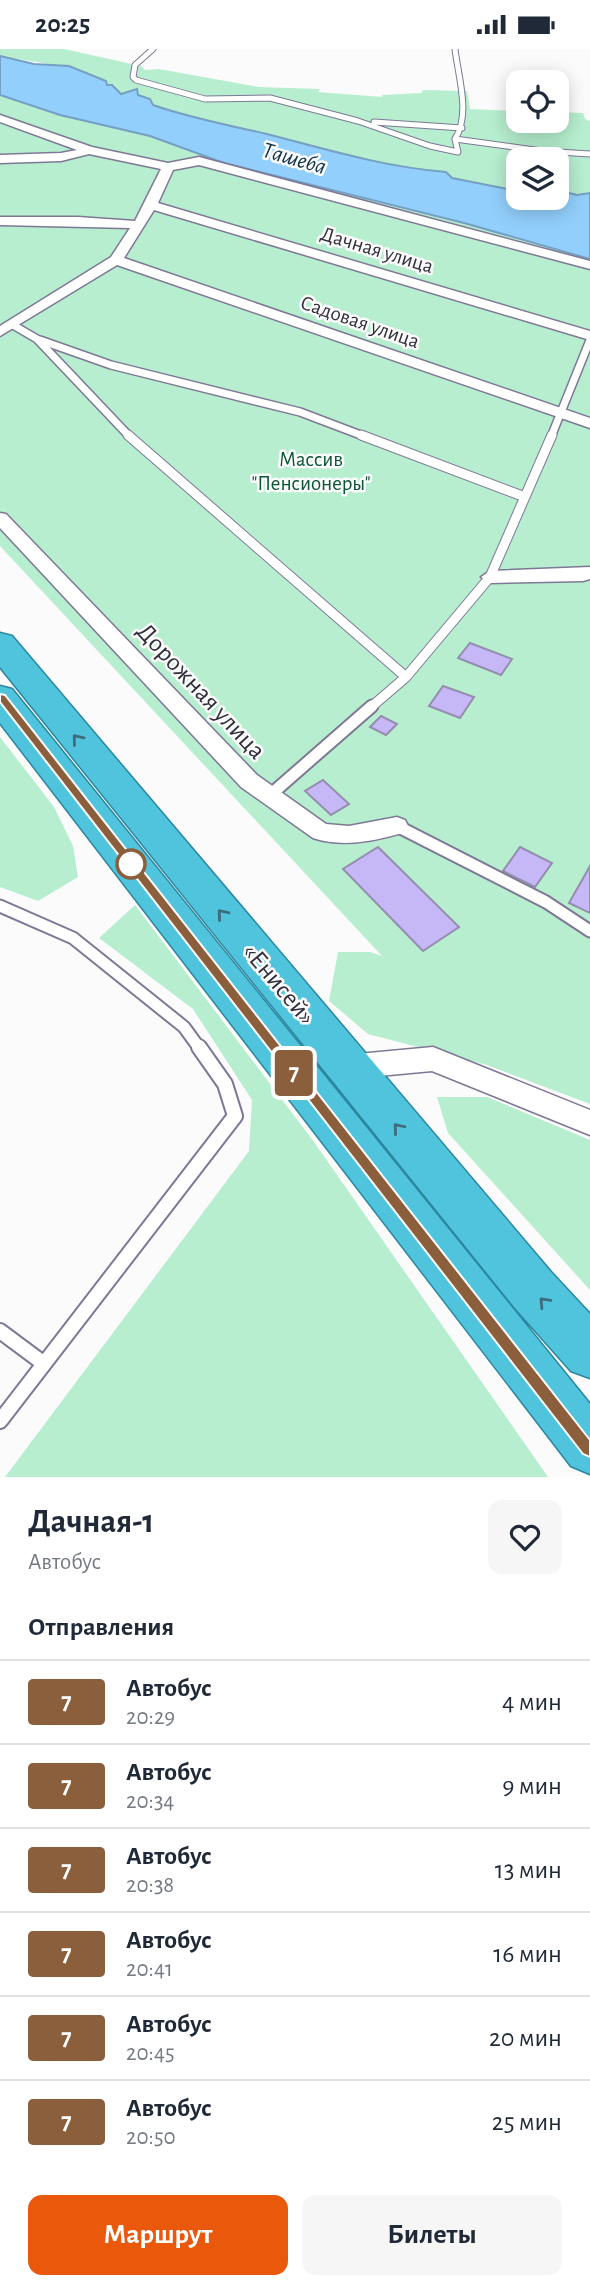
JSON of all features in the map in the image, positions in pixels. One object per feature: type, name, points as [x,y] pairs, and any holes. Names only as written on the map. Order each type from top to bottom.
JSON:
[{"type":"highway","name":"«Енисей»","points":[[0,644],[347,1067],[533,1290],[590,1352]]},
{"type":"highway","name":"«Енисей»","points":[[0,698],[590,1447]]},
{"type":"street","points":[[0,118],[89,150],[168,167],[199,161],[590,265]]},
{"type":"street","points":[[0,159],[61,157],[89,150]]},
{"type":"street","points":[[4,326],[116,260],[151,205],[168,167]]},
{"type":"street","name":"Дачная улица","points":[[151,205],[590,338]]},
{"type":"street","points":[[0,221],[139,225]]},
{"type":"street","name":"Садовая улица","points":[[116,260],[590,423]]},
{"type":"street","name":"Дорожная улица","points":[[0,519],[184,709],[249,781],[321,832],[349,835],[397,826]]},
{"type":"street","points":[[490,577],[590,573]]},
{"type":"street","points":[[347,1067],[433,1059],[590,1123]]},
{"type":"lane","points":[[153,49],[135,65],[133,77],[136,81],[205,99],[270,98],[358,121],[430,146],[458,152],[455,139],[462,128],[463,120],[455,49]]},
{"type":"lane","points":[[358,121],[462,128]]},
{"type":"lane","points":[[455,139],[542,151],[590,154]]},
{"type":"lane","points":[[4,326],[111,365],[300,412],[525,497]]},
{"type":"lane","points":[[270,796],[406,677],[490,577],[561,414],[590,338]]},
{"type":"lane","points":[[37,339],[117,426],[406,677]]},
{"type":"lane","points":[[397,826],[546,902],[590,931]]},
{"type":"lane","points":[[0,906],[73,938],[184,1027],[225,1084],[236,1116],[0,1421]]},
{"type":"lane","points":[[1,1333],[43,1363]]},
{"type":"green space","points":[[0,49],[64,49],[141,66],[145,70],[159,69],[259,87],[320,89],[318,92],[382,97],[422,93],[423,90],[467,91],[470,109],[506,110],[506,133],[569,133],[569,112],[583,113],[585,119],[590,121],[590,193],[569,193],[569,147],[506,147],[506,189],[452,178],[446,172],[423,171],[357,159],[178,114],[153,105],[150,99],[138,95],[137,89],[122,94],[106,85],[106,81],[81,72],[0,56]]},
{"type":"green space","name":"Массив \"Пенсионеры\"","points":[[0,95],[60,115],[150,136],[197,154],[464,223],[590,259],[590,1104],[487,1065],[368,1034],[329,1001],[338,952],[370,952],[382,956],[0,546]]},
{"type":"green space","points":[[0,737],[54,807],[73,846],[78,877],[38,901],[0,887]]},
{"type":"green space","points":[[135,905],[314,1142],[548,1477],[5,1477],[249,1151],[252,1100],[193,1009],[99,938]]},
{"type":"green space","points":[[437,1097],[487,1097],[590,1140],[590,1290],[448,1133]]},
{"type":"water","name":"Ташеба","points":[[0,56],[34,64],[69,66],[106,81],[107,85],[112,85],[121,94],[137,89],[138,95],[150,99],[153,105],[181,114],[334,152],[446,172],[452,178],[506,189],[506,210],[569,210],[569,193],[590,193],[590,259],[464,223],[224,163],[150,136],[60,115],[0,95]]},
{"type":"building","points":[[470,643],[512,659],[501,675],[458,658]]},
{"type":"building","points":[[443,686],[474,697],[460,718],[429,706]]},
{"type":"building","points":[[381,716],[397,724],[386,735],[370,727]]},
{"type":"building","points":[[323,780],[349,804],[331,815],[305,791]]},
{"type":"building","points":[[378,847],[459,927],[423,951],[343,869]]},
{"type":"building","points":[[520,847],[552,863],[535,887],[503,871]]},
{"type":"building","points":[[590,866],[590,913],[569,903]]},
{"type":"bus line","name":"7","points":[[0,698],[590,1447]]}]
